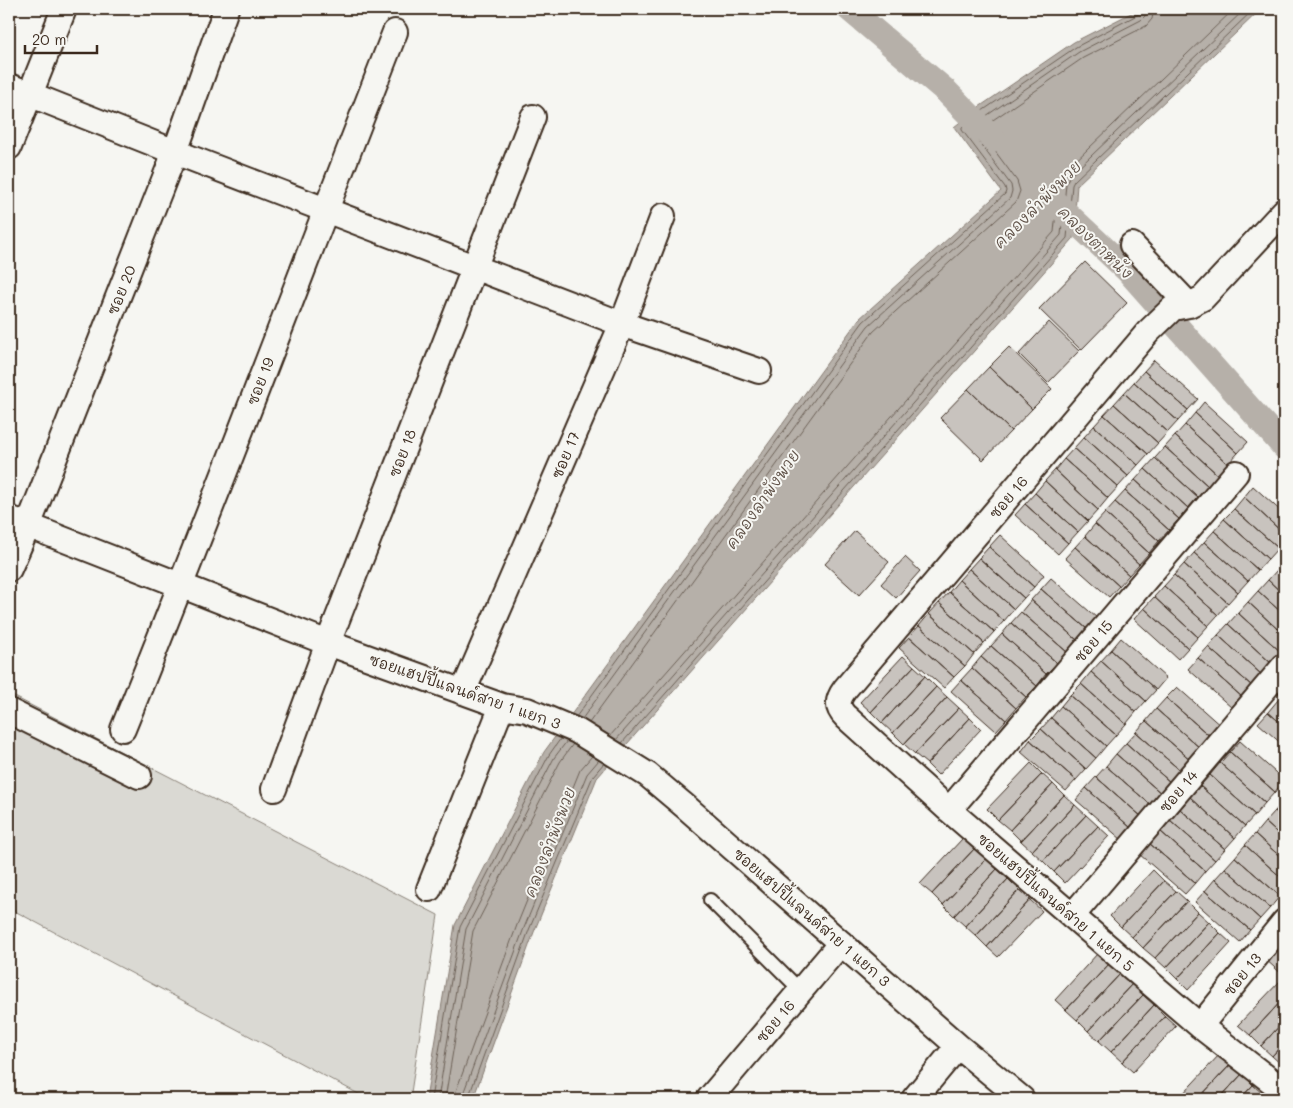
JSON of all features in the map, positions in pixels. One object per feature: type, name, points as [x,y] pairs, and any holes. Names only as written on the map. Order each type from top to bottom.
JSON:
[{"type":"street","points":[[9,147],[19,90],[64,9]]},
{"type":"street","name":"ซอย 20","points":[[9,569],[18,522],[176,152],[226,9]]},
{"type":"street","name":"ซอย 19","points":[[123,729],[181,585],[395,32]]},
{"type":"street","points":[[19,90],[622,324],[759,371]]},
{"type":"street","name":"ซอย 18","points":[[274,790],[328,643],[533,117]]},
{"type":"street","name":"ซอย 16","points":[[839,704],[840,696],[845,689],[1148,332],[1181,306],[1203,298],[1284,211]]},
{"type":"street","name":"ซอย 17","points":[[463,692],[622,324],[663,216]]},
{"type":"street","points":[[1132,245],[1181,306]]},
{"type":"street","name":"ซอย 15","points":[[949,810],[1236,473]]},
{"type":"street","name":"ซอยแฮปปี้แลนด์สาย 1 แยก 3","points":[[18,522],[328,643],[502,706],[527,710],[577,731],[648,776],[686,807],[958,1046],[1022,1099]]},
{"type":"street","name":"ซอย 14","points":[[1072,916],[1284,666]]},
{"type":"street","name":"ซอยแฮปปี้แลนด์สาย 1 แยก 5","points":[[839,704],[840,710],[846,717],[949,810],[1200,1026],[1284,1091]]},
{"type":"street","points":[[429,889],[502,706]]},
{"type":"street","points":[[9,711],[139,776]]},
{"type":"street","name":"ซอย 13","points":[[1200,1026],[1284,922]]},
{"type":"street","name":"ซอย 16","points":[[709,1099],[841,943]]},
{"type":"street","points":[[914,1099],[958,1046]]},
{"type":"lane","points":[[710,900],[801,991]]},
{"type":"shaded area","points":[[9,694],[438,915],[410,1099],[368,1099],[9,908]]},
{"type":"water","name":"คลองลำพังพวย","points":[[1139,9],[1261,9],[1077,185],[1073,239],[597,778],[534,932],[473,1099],[426,1099],[455,925],[544,752],[859,319],[1001,191],[954,127],[979,107],[1074,42]]},
{"type":"building","points":[[1085,262],[1127,303],[1081,350],[1039,309]]},
{"type":"building","points":[[1049,322],[1079,351],[1048,383],[1019,354]]},
{"type":"building","points":[[1009,347],[1052,389],[1032,409],[989,367]]},
{"type":"building","points":[[1154,360],[1198,399],[1188,410],[1144,371]]},
{"type":"building","points":[[989,367],[1032,409],[1011,431],[968,389]]},
{"type":"building","points":[[1144,371],[1188,410],[1178,421],[1134,382]]},
{"type":"building","points":[[1134,382],[1178,421],[1168,432],[1124,393]]},
{"type":"building","points":[[968,389],[1011,431],[983,460],[940,418]]},
{"type":"building","points":[[1124,393],[1168,432],[1158,443],[1114,404]]},
{"type":"building","points":[[1204,402],[1248,442],[1238,453],[1195,413]]},
{"type":"building","points":[[1114,404],[1158,443],[1148,454],[1104,415]]},
{"type":"building","points":[[1195,413],[1238,453],[1228,464],[1185,425]]},
{"type":"building","points":[[1104,415],[1148,454],[1138,465],[1094,426]]},
{"type":"building","points":[[1185,425],[1228,464],[1218,475],[1175,436]]},
{"type":"building","points":[[1094,426],[1138,465],[1128,476],[1084,437]]},
{"type":"building","points":[[1175,436],[1218,475],[1208,486],[1165,447]]},
{"type":"building","points":[[1084,437],[1128,476],[1118,487],[1074,448]]},
{"type":"building","points":[[1165,447],[1208,486],[1198,497],[1155,458]]},
{"type":"building","points":[[1074,448],[1118,487],[1108,498],[1064,459]]},
{"type":"building","points":[[1155,458],[1198,497],[1188,508],[1145,469]]},
{"type":"building","points":[[1064,459],[1108,498],[1098,510],[1055,470]]},
{"type":"building","points":[[1145,469],[1188,508],[1179,519],[1135,480]]},
{"type":"building","points":[[1055,470],[1098,510],[1088,521],[1045,481]]},
{"type":"building","points":[[1135,480],[1179,519],[1169,530],[1125,491]]},
{"type":"building","points":[[1045,481],[1088,521],[1078,532],[1035,493]]},
{"type":"building","points":[[1253,486],[1284,514],[1284,534],[1244,497]]},
{"type":"building","points":[[1125,491],[1169,530],[1159,541],[1115,502]]},
{"type":"building","points":[[1035,493],[1078,532],[1068,543],[1025,504]]},
{"type":"building","points":[[1244,497],[1284,534],[1284,541],[1278,548],[1234,509]]},
{"type":"building","points":[[1115,502],[1159,541],[1149,553],[1105,513]]},
{"type":"building","points":[[1025,504],[1068,543],[1058,554],[1015,515]]},
{"type":"building","points":[[1234,509],[1278,548],[1268,559],[1224,519]]},
{"type":"building","points":[[1105,513],[1149,553],[1139,564],[1095,524]]},
{"type":"building","points":[[1224,519],[1268,559],[1258,570],[1214,531]]},
{"type":"building","points":[[1095,524],[1139,564],[1129,575],[1085,536]]},
{"type":"building","points":[[855,531],[889,562],[859,595],[825,564]]},
{"type":"building","points":[[1214,531],[1258,570],[1248,581],[1204,542]]},
{"type":"building","points":[[1000,535],[1044,575],[1034,587],[989,547]]},
{"type":"building","points":[[1085,536],[1129,575],[1119,586],[1075,547]]},
{"type":"building","points":[[1204,542],[1248,581],[1238,592],[1194,553]]},
{"type":"building","points":[[989,547],[1034,587],[1024,598],[979,558]]},
{"type":"building","points":[[1075,547],[1119,586],[1109,597],[1065,558]]},
{"type":"building","points":[[1194,553],[1238,592],[1228,603],[1184,564]]},
{"type":"building","points":[[905,557],[920,571],[896,598],[881,584]]},
{"type":"building","points":[[979,558],[1024,598],[1014,609],[969,569]]},
{"type":"building","points":[[1284,562],[1284,575],[1278,569]]},
{"type":"building","points":[[1184,564],[1228,603],[1218,615],[1174,575]]},
{"type":"building","points":[[969,569],[1014,609],[1004,621],[959,580]]},
{"type":"building","points":[[1278,569],[1284,575],[1284,595],[1268,580]]},
{"type":"building","points":[[1174,575],[1218,615],[1208,626],[1164,586]]},
{"type":"building","points":[[1051,578],[1097,618],[1087,629],[1041,589]]},
{"type":"building","points":[[959,580],[1004,621],[994,632],[949,592]]},
{"type":"building","points":[[1268,580],[1284,595],[1284,615],[1258,591]]},
{"type":"building","points":[[1164,586],[1208,626],[1198,637],[1154,597]]},
{"type":"building","points":[[1041,589],[1087,629],[1077,640],[1031,600]]},
{"type":"building","points":[[1258,591],[1284,615],[1284,635],[1248,602]]},
{"type":"building","points":[[949,592],[994,632],[984,643],[939,603]]},
{"type":"building","points":[[1154,597],[1198,637],[1188,648],[1144,608]]},
{"type":"building","points":[[1031,600],[1077,640],[1067,652],[1021,612]]},
{"type":"building","points":[[1248,602],[1284,635],[1284,650],[1282,653],[1238,613]]},
{"type":"building","points":[[939,603],[984,643],[974,654],[929,614]]},
{"type":"building","points":[[1144,608],[1188,648],[1178,659],[1134,619]]},
{"type":"building","points":[[1021,612],[1067,652],[1057,663],[1011,623]]},
{"type":"building","points":[[1238,613],[1282,653],[1272,664],[1228,624]]},
{"type":"building","points":[[929,614],[974,654],[965,666],[919,626]]},
{"type":"building","points":[[1011,623],[1057,663],[1046,674],[1002,634]]},
{"type":"building","points":[[1228,624],[1272,664],[1262,675],[1218,635]]},
{"type":"building","points":[[919,626],[965,666],[954,677],[909,637]]},
{"type":"building","points":[[1002,634],[1046,674],[1037,686],[991,646]]},
{"type":"building","points":[[1218,635],[1262,675],[1252,686],[1208,647]]},
{"type":"building","points":[[909,637],[954,677],[944,688],[899,648]]},
{"type":"building","points":[[1121,638],[1166,678],[1156,690],[1111,650]]},
{"type":"building","points":[[991,646],[1037,686],[1026,697],[981,657]]},
{"type":"building","points":[[1208,647],[1252,686],[1242,697],[1198,658]]},
{"type":"building","points":[[1111,650],[1156,690],[1146,701],[1101,661]]},
{"type":"building","points":[[903,656],[914,666],[871,712],[860,702]]},
{"type":"building","points":[[981,657],[1026,697],[1016,708],[972,668]]},
{"type":"building","points":[[1198,658],[1242,697],[1232,708],[1188,669]]},
{"type":"building","points":[[1101,661],[1146,701],[1136,712],[1091,672]]},
{"type":"building","points":[[914,666],[925,676],[882,723],[871,712]]},
{"type":"building","points":[[972,668],[1016,708],[1006,720],[961,680]]},
{"type":"building","points":[[1091,672],[1136,712],[1126,724],[1081,684]]},
{"type":"building","points":[[925,676],[936,687],[893,733],[882,723]]},
{"type":"building","points":[[961,680],[1006,720],[996,731],[951,691]]},
{"type":"building","points":[[1081,684],[1126,724],[1116,735],[1070,695]]},
{"type":"building","points":[[936,687],[947,697],[904,744],[893,733]]},
{"type":"building","points":[[1177,687],[1222,727],[1212,738],[1166,698]]},
{"type":"building","points":[[1070,695],[1116,735],[1106,746],[1061,706]]},
{"type":"building","points":[[947,697],[959,708],[915,754],[904,744]]},
{"type":"building","points":[[1166,698],[1212,738],[1201,749],[1156,709]]},
{"type":"building","points":[[1278,700],[1284,706],[1284,726],[1268,712]]},
{"type":"building","points":[[1061,706],[1106,746],[1096,758],[1051,718]]},
{"type":"building","points":[[959,708],[970,718],[927,764],[915,754]]},
{"type":"building","points":[[1156,709],[1201,749],[1192,761],[1146,721]]},
{"type":"building","points":[[1268,712],[1284,726],[1284,746],[1258,723]]},
{"type":"building","points":[[970,718],[981,729],[938,775],[927,764]]},
{"type":"building","points":[[1051,718],[1096,758],[1086,769],[1041,729]]},
{"type":"building","points":[[1146,721],[1192,761],[1182,772],[1136,732]]},
{"type":"building","points":[[1041,729],[1086,769],[1076,780],[1030,740]]},
{"type":"building","points":[[1136,732],[1182,772],[1171,783],[1126,743]]},
{"type":"building","points":[[1030,740],[1076,780],[1066,791],[1021,752]]},
{"type":"building","points":[[1240,741],[1284,780],[1275,792],[1230,752]]},
{"type":"building","points":[[1126,743],[1171,783],[1162,794],[1116,754]]},
{"type":"building","points":[[1230,752],[1275,792],[1265,803],[1220,763]]},
{"type":"building","points":[[1116,754],[1162,794],[1152,806],[1106,766]]},
{"type":"building","points":[[1031,763],[1042,774],[998,820],[987,809]]},
{"type":"building","points":[[1220,763],[1265,803],[1255,815],[1210,775]]},
{"type":"building","points":[[1106,766],[1152,806],[1142,817],[1096,777]]},
{"type":"building","points":[[1042,774],[1053,784],[1010,830],[998,820]]},
{"type":"building","points":[[1210,775],[1255,815],[1245,826],[1200,786]]},
{"type":"building","points":[[1096,777],[1142,817],[1131,828],[1086,788]]},
{"type":"building","points":[[1053,784],[1064,795],[1021,841],[1010,830]]},
{"type":"building","points":[[1200,786],[1245,826],[1235,838],[1190,797]]},
{"type":"building","points":[[1086,788],[1131,828],[1122,840],[1076,800]]},
{"type":"building","points":[[1064,795],[1075,805],[1032,851],[1021,841]]},
{"type":"building","points":[[1190,797],[1235,838],[1225,849],[1180,809]]},
{"type":"building","points":[[1284,801],[1284,819],[1275,811]]},
{"type":"building","points":[[1075,805],[1086,815],[1043,861],[1032,851]]},
{"type":"building","points":[[1180,809],[1225,849],[1215,860],[1170,820]]},
{"type":"building","points":[[1275,811],[1284,819],[1284,839],[1265,822]]},
{"type":"building","points":[[1086,815],[1098,826],[1054,872],[1043,861]]},
{"type":"building","points":[[1170,820],[1215,860],[1205,871],[1160,831]]},
{"type":"building","points":[[1265,822],[1284,839],[1284,860],[1255,834]]},
{"type":"building","points":[[1098,826],[1109,836],[1065,883],[1054,872]]},
{"type":"building","points":[[1160,831],[1205,871],[1195,883],[1149,843]]},
{"type":"building","points":[[1255,834],[1284,860],[1284,880],[1245,845]]},
{"type":"building","points":[[963,838],[975,848],[932,894],[920,884]]},
{"type":"building","points":[[1149,843],[1195,883],[1185,894],[1139,854]]},
{"type":"building","points":[[1245,845],[1284,880],[1284,892],[1280,896],[1235,857]]},
{"type":"building","points":[[975,848],[986,859],[943,905],[932,894]]},
{"type":"building","points":[[1235,857],[1280,896],[1270,908],[1225,868]]},
{"type":"building","points":[[986,859],[997,869],[954,916],[943,905]]},
{"type":"building","points":[[1225,868],[1270,908],[1260,919],[1215,879]]},
{"type":"building","points":[[997,869],[1008,879],[965,926],[954,916]]},
{"type":"building","points":[[1153,870],[1164,881],[1121,927],[1110,916]]},
{"type":"building","points":[[1008,879],[1019,890],[976,936],[965,926]]},
{"type":"building","points":[[1215,879],[1260,919],[1250,930],[1205,891]]},
{"type":"building","points":[[1164,881],[1176,891],[1132,937],[1121,927]]},
{"type":"building","points":[[1019,890],[1030,900],[987,947],[976,936]]},
{"type":"building","points":[[1176,891],[1187,901],[1143,948],[1132,937]]},
{"type":"building","points":[[1205,891],[1250,930],[1240,942],[1195,902]]},
{"type":"building","points":[[1030,900],[1042,911],[998,957],[987,947]]},
{"type":"building","points":[[1187,901],[1198,912],[1155,958],[1143,948]]},
{"type":"building","points":[[1198,912],[1209,922],[1166,968],[1155,958]]},
{"type":"building","points":[[1209,922],[1220,933],[1177,979],[1166,968]]},
{"type":"building","points":[[1220,933],[1231,943],[1188,990],[1177,979]]},
{"type":"building","points":[[1284,937],[1284,956],[1275,948]]},
{"type":"building","points":[[1275,948],[1284,956],[1284,976],[1265,959]]},
{"type":"building","points":[[1098,953],[1109,964],[1066,1010],[1055,1000]]},
{"type":"building","points":[[1109,964],[1120,974],[1077,1020],[1066,1010]]},
{"type":"building","points":[[1120,974],[1132,984],[1088,1031],[1077,1020]]},
{"type":"building","points":[[1282,979],[1284,981],[1284,998],[1250,1035],[1238,1025]]},
{"type":"building","points":[[1132,984],[1143,995],[1099,1041],[1088,1031]]},
{"type":"building","points":[[1143,995],[1154,1005],[1111,1052],[1099,1041]]},
{"type":"building","points":[[1284,998],[1284,1021],[1261,1046],[1250,1035]]},
{"type":"building","points":[[1154,1005],[1165,1016],[1122,1062],[1111,1052]]},
{"type":"building","points":[[1165,1016],[1176,1026],[1133,1072],[1122,1062]]},
{"type":"building","points":[[1284,1021],[1284,1043],[1272,1056],[1261,1046]]},
{"type":"building","points":[[1284,1043],[1284,1065],[1283,1066],[1272,1056]]},
{"type":"building","points":[[1220,1054],[1231,1064],[1198,1099],[1178,1099]]},
{"type":"building","points":[[1231,1064],[1242,1074],[1219,1099],[1198,1099]]},
{"type":"building","points":[[1242,1074],[1253,1085],[1240,1099],[1219,1099]]},
{"type":"building","points":[[1253,1085],[1264,1095],[1261,1099],[1240,1099]]},
{"type":"waterway","name":"คลองตาหนัง","points":[[849,9],[946,91],[994,140]]},
{"type":"waterway","name":"คลองตาหนัง","points":[[1049,197],[1127,270],[1284,447]]}]
